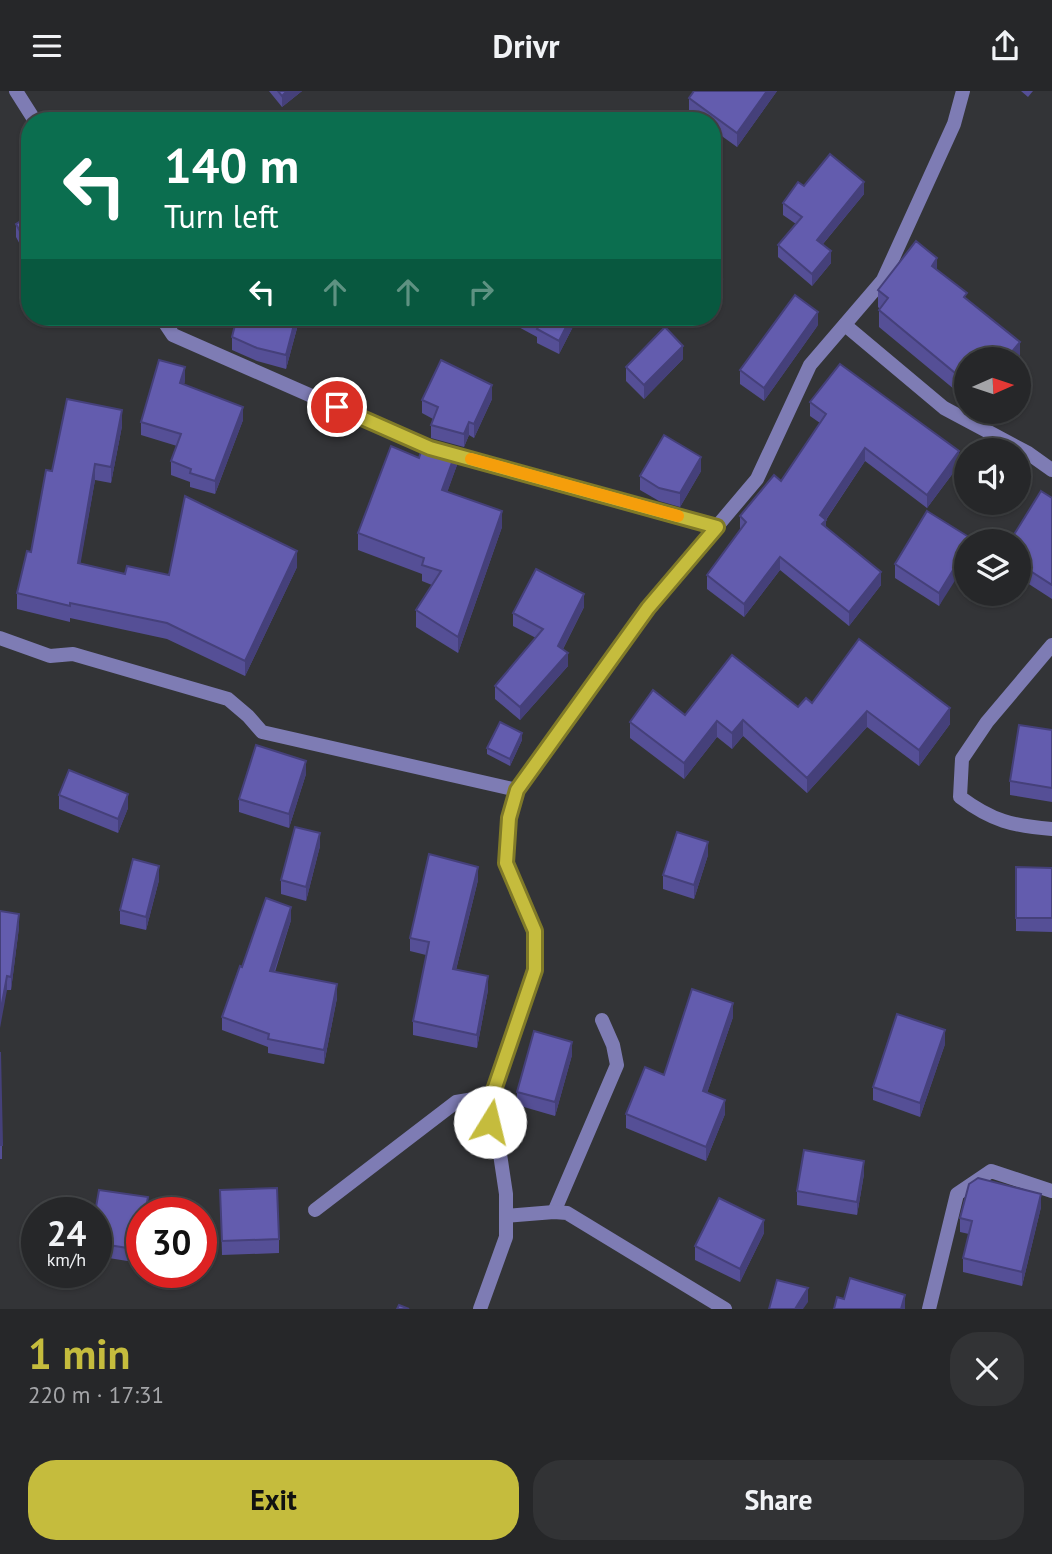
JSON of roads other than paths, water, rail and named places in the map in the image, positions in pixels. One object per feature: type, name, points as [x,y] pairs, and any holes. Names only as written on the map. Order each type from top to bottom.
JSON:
[{"type":"street","points":[[16,91],[29,112]]},
{"type":"street","points":[[480,1309],[506,1237],[500,1154],[490,1122],[492,1096],[535,970],[535,931],[506,863],[509,818],[517,790],[648,608],[757,479],[810,365],[883,280],[954,124],[963,91]]},
{"type":"street","points":[[845,325],[944,408],[1028,453],[1052,470]]},
{"type":"street","points":[[167,326],[173,335],[430,448],[717,527]]},
{"type":"street","points":[[0,638],[50,656],[73,654],[228,699],[262,732],[517,790]]},
{"type":"street","points":[[1052,645],[987,722],[962,759],[960,797],[983,814],[1024,827],[1052,828]]},
{"type":"street","points":[[554,1212],[617,1065],[613,1045],[602,1020]]},
{"type":"street","points":[[315,1210],[456,1102],[492,1096]]},
{"type":"street","points":[[929,1309],[957,1194],[991,1171],[1052,1191]]},
{"type":"street","points":[[506,1216],[567,1213],[725,1309]]}]
